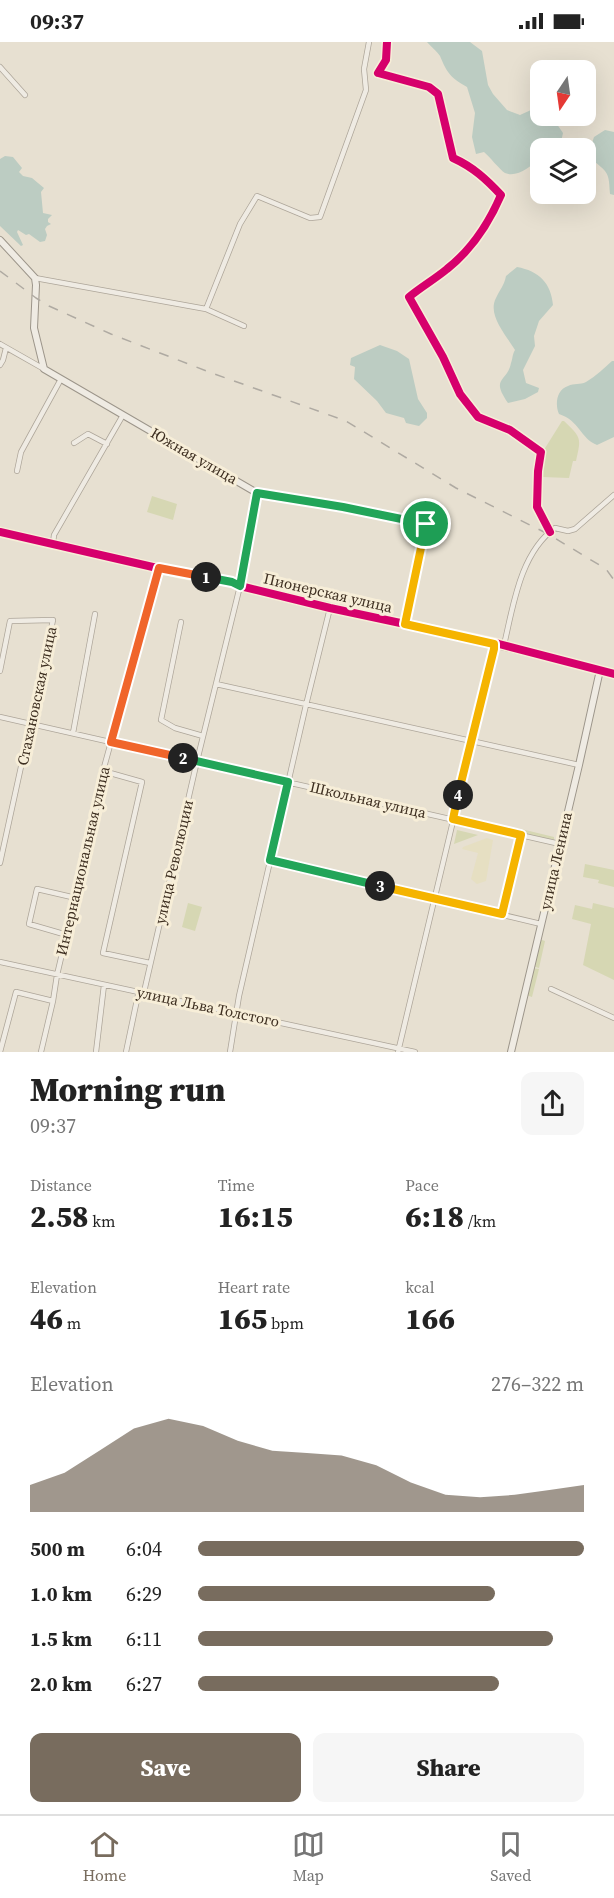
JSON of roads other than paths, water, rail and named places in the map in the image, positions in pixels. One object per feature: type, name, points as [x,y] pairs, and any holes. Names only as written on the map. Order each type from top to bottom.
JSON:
[{"type":"street","points":[[206,309],[240,224],[257,196],[310,218],[320,217],[366,90],[364,69],[369,42]]},
{"type":"street","points":[[387,42],[386,60],[378,73],[429,87],[438,94],[453,158],[483,175],[501,195],[492,216],[472,244],[446,270],[409,297],[460,394],[478,417],[510,430],[541,452],[537,507],[549,533]]},
{"type":"street","points":[[0,67],[25,95]]},
{"type":"street","points":[[0,240],[34,278],[36,285],[34,328],[44,369]]},
{"type":"street","points":[[34,278],[206,309],[244,326]]},
{"type":"street","points":[[0,344],[44,369]]},
{"type":"street","points":[[0,365],[6,348]]},
{"type":"street","name":"Южная улица","points":[[44,369],[257,493],[426,524]]},
{"type":"street","points":[[18,471],[21,452],[61,379]]},
{"type":"street","points":[[53,543],[54,535],[123,415]]},
{"type":"street","points":[[74,443],[88,434],[107,444]]},
{"type":"street","name":"улица Революции","points":[[126,1052],[138,995],[144,992],[240,586],[257,493]]},
{"type":"street","points":[[504,645],[520,577],[531,555],[555,528],[568,531],[575,529],[614,495]]},
{"type":"street","points":[[405,624],[428,516]]},
{"type":"street","name":"Пионерская улица","points":[[0,532],[232,582],[240,586],[330,608],[504,645],[614,674]]},
{"type":"street","name":"Интернациональная улица","points":[[41,1052],[103,771],[159,568]]},
{"type":"street","points":[[230,1052],[238,996],[330,608]]},
{"type":"street","points":[[73,733],[95,614]]},
{"type":"street","name":"Стахановская улица","points":[[0,671],[10,621],[53,620],[0,863]]},
{"type":"street","points":[[182,622],[161,720],[175,728],[203,735]]},
{"type":"street","points":[[398,1050],[494,644]]},
{"type":"street","name":"улица Ленина","points":[[511,1052],[600,670]]},
{"type":"street","points":[[216,684],[579,765]]},
{"type":"street","name":"Школьная улица","points":[[0,717],[560,844]]},
{"type":"street","points":[[103,771],[142,782],[103,953],[150,963]]},
{"type":"street","points":[[502,914],[521,835]]},
{"type":"street","points":[[270,860],[541,924]]},
{"type":"street","points":[[67,935],[28,924],[37,889],[76,898]]},
{"type":"street","name":"улица Льва Толстого","points":[[0,962],[415,1052]]},
{"type":"street","points":[[96,1052],[104,985]]},
{"type":"street","points":[[551,989],[614,1018]]},
{"type":"street","points":[[0,1052],[16,992],[53,1001]]},
{"type":"railway","points":[[0,271],[49,306],[111,334],[346,421],[456,488],[548,534],[606,569],[614,580]]}]
